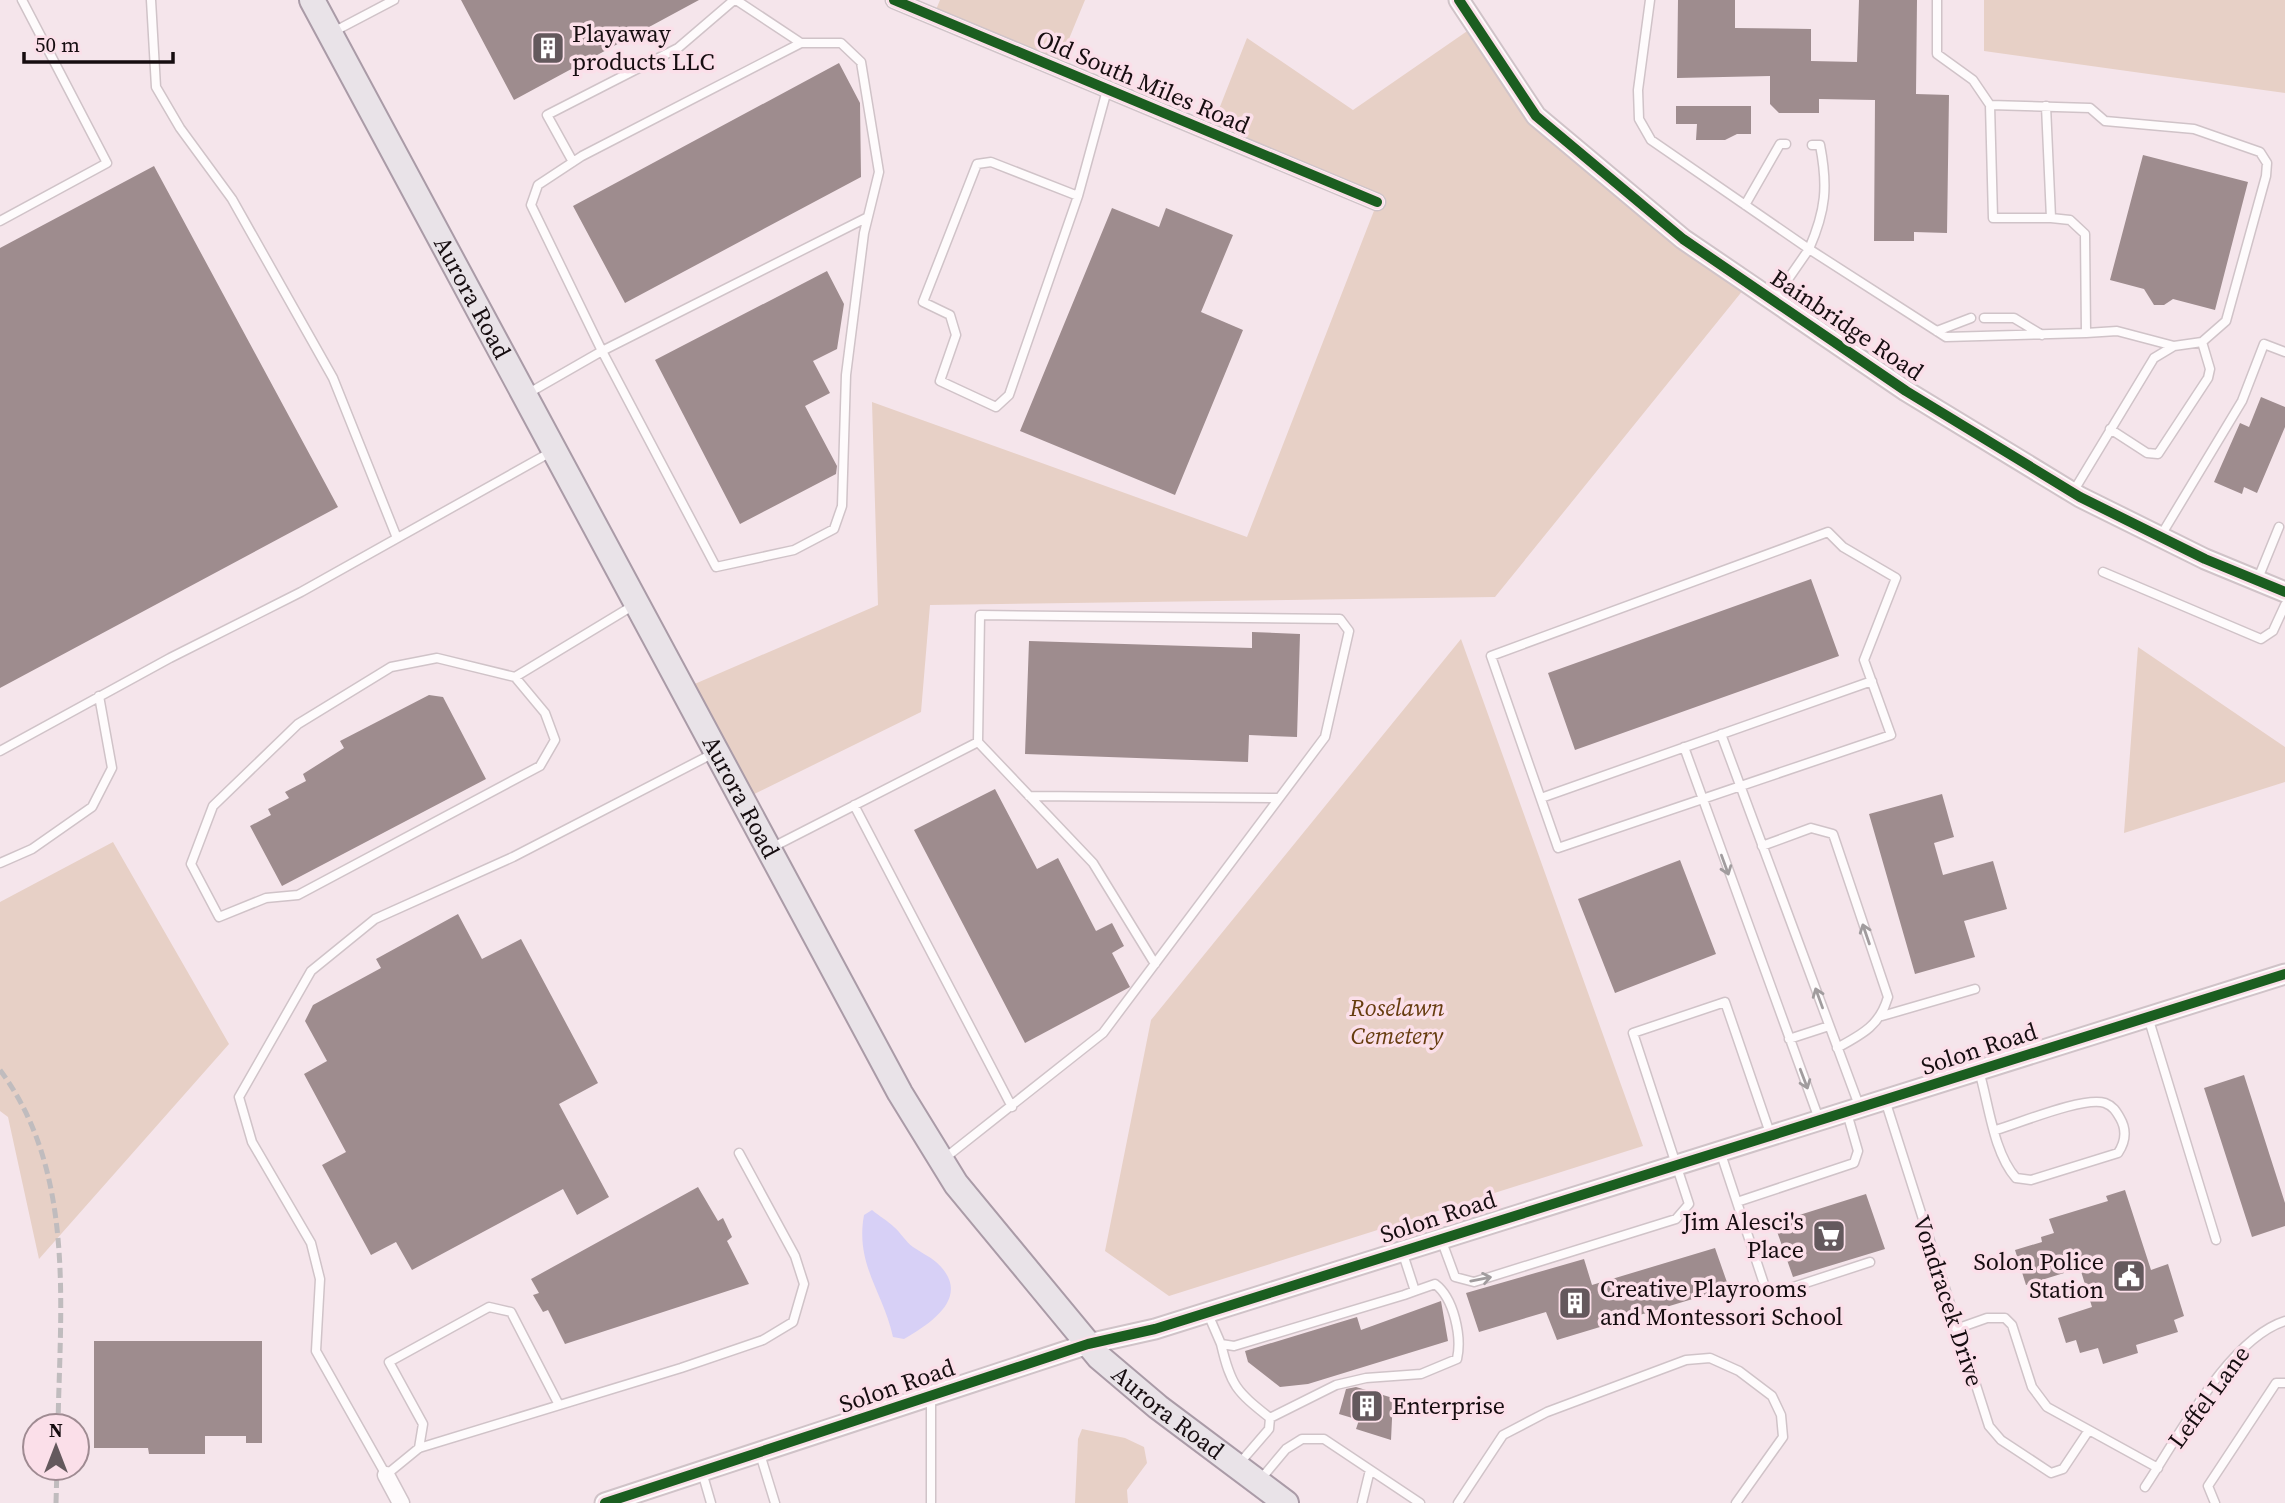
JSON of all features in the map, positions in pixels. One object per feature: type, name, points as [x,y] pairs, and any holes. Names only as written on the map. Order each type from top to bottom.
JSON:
[{"type":"main road","name":"Aurora Road","points":[[312,0],[900,1093],[942,1161],[1023,1268],[1088,1344],[1158,1407],[1286,1503]]},
{"type":"street","name":"Old South Miles Road","points":[[894,0],[1377,202]]},
{"type":"street","name":"Bainbridge Road","points":[[1459,0],[1536,116],[1683,239],[1906,391],[2073,493],[2160,537],[2285,592]]},
{"type":"street","name":"Solon Road","points":[[608,1503],[1088,1344],[1155,1329],[2285,974]]},
{"type":"street","points":[[386,1475],[401,1503]]},
{"type":"lane","points":[[0,221],[107,163],[22,0]]},
{"type":"lane","points":[[151,0],[156,87],[180,128],[232,199],[333,378],[397,538]]},
{"type":"lane","points":[[330,34],[394,0]]},
{"type":"lane","points":[[573,162],[547,115],[678,48],[735,0],[801,43]]},
{"type":"lane","points":[[1650,0],[1638,90],[1639,119],[1651,140],[1809,249],[1946,337],[2117,331],[2174,346]]},
{"type":"lane","points":[[1937,0],[1937,54],[1973,80],[1990,105],[1993,218],[2070,220],[2085,234],[2085,333]]},
{"type":"lane","points":[[801,43],[841,43],[861,62],[879,172],[866,218],[846,375],[842,506],[834,529],[794,550],[716,567],[602,351],[531,205],[538,185],[573,162],[801,43]]},
{"type":"lane","points":[[1078,196],[991,162],[977,164],[923,302],[950,315],[956,335],[940,381],[996,407],[1009,395],[1078,196],[1107,90]]},
{"type":"lane","points":[[1990,105],[2090,108],[2105,121],[2194,129],[2260,152],[2267,163],[2234,300],[2226,321],[2202,342],[2174,346],[2154,358],[2073,493]]},
{"type":"lane","points":[[2046,106],[2051,218]]},
{"type":"lane","points":[[1745,205],[1780,144],[1786,144]]},
{"type":"lane","points":[[1773,301],[1809,249],[1822,218],[1826,178],[1820,145],[1812,145]]},
{"type":"lane","points":[[524,395],[602,351],[866,218]]},
{"type":"lane","points":[[1937,331],[1971,318]]},
{"type":"lane","points":[[1984,318],[2014,318],[2042,335]]},
{"type":"lane","points":[[2110,429],[2147,453],[2158,454],[2208,378],[2210,369],[2202,342]]},
{"type":"lane","points":[[2160,537],[2242,401],[2264,344],[2285,352]]},
{"type":"lane","points":[[0,751],[99,696],[301,592],[554,450]]},
{"type":"lane","points":[[2257,581],[2279,527]]},
{"type":"lane","points":[[1828,532],[1843,547],[1896,578],[1864,660],[1891,735],[1741,788],[1558,848],[1491,656],[1828,532]]},
{"type":"lane","points":[[2103,572],[2261,639],[2273,631],[2285,605]]},
{"type":"lane","points":[[515,677],[545,713],[555,740],[540,766],[299,895],[266,898],[219,917],[191,864],[213,806],[299,724],[391,667],[438,658],[515,677],[637,604]]},
{"type":"lane","points":[[942,1161],[1103,1034],[1325,737],[1349,631],[1340,619],[980,615],[978,742],[1093,863],[1155,964]]},
{"type":"lane","points":[[1541,798],[1872,681]]},
{"type":"lane","points":[[0,863],[32,849],[92,807],[112,768],[99,696]]},
{"type":"lane","points":[[1721,734],[1838,1048],[1853,1110],[1858,1151],[1854,1163],[1737,1202]]},
{"type":"lane","points":[[768,849],[978,742]]},
{"type":"lane","points":[[1684,747],[1819,1119]]},
{"type":"lane","points":[[716,752],[513,857],[375,919],[311,971],[239,1097],[252,1142],[311,1243],[320,1279],[316,1351],[386,1475],[419,1448],[763,1340],[793,1322],[804,1284],[795,1256],[739,1153]]},
{"type":"lane","points":[[1028,796],[1279,799]]},
{"type":"lane","points":[[854,806],[1012,1107]]},
{"type":"lane","points":[[1762,846],[1811,828],[1833,834],[1888,997],[1882,1016],[1866,1033],[1838,1048]]},
{"type":"lane","points":[[1882,1016],[1975,989]]},
{"type":"lane","points":[[1440,1239],[1455,1277],[1474,1282],[1676,1219],[1689,1204],[1633,1033],[1725,1002],[1771,1136]]},
{"type":"lane","points":[[2148,1017],[2216,1240]]},
{"type":"lane","points":[[1789,1039],[1829,1026]]},
{"type":"lane","points":[[1979,1071],[2006,1166],[2016,1178],[2031,1180],[2119,1153],[2124,1143],[2124,1127],[2114,1107],[2103,1102],[2083,1103],[1996,1130]]},
{"type":"lane","name":"Vondracek Drive","points":[[1885,1100],[1989,1426],[2009,1447],[2051,1473],[2063,1469],[2089,1430]]},
{"type":"lane","points":[[1720,1151],[1766,1290],[1775,1293],[1870,1262]]},
{"type":"lane","points":[[1402,1251],[1415,1291]]},
{"type":"lane","points":[[1221,1344],[1234,1346],[1435,1284],[1445,1292],[1460,1344],[1457,1359],[1421,1374],[1366,1378],[1336,1385],[1270,1418]]},
{"type":"lane","points":[[419,1448],[422,1424],[389,1362],[489,1307],[511,1312],[559,1405]]},
{"type":"lane","points":[[1208,1312],[1221,1344],[1229,1379],[1248,1400],[1270,1418]]},
{"type":"lane","points":[[1956,1329],[1987,1318],[2005,1318],[2012,1325],[2022,1364],[2047,1407],[2158,1468]]},
{"type":"lane","name":"Leffel Lane","points":[[2145,1486],[2230,1360],[2262,1331],[2285,1321]]},
{"type":"lane","points":[[1458,1503],[1503,1435],[1547,1412],[1686,1360],[1710,1358],[1739,1371],[1772,1396],[1780,1415],[1783,1437],[1735,1503]]},
{"type":"lane","points":[[2215,1503],[2208,1486],[2276,1383],[2285,1383]]},
{"type":"lane","points":[[931,1396],[931,1503]]},
{"type":"lane","points":[[1237,1466],[1269,1429],[1270,1418]]},
{"type":"lane","points":[[1258,1482],[1286,1449],[1302,1439],[1324,1439],[1420,1503]]},
{"type":"lane","points":[[760,1454],[775,1503]]},
{"type":"lane","points":[[1362,1503],[1370,1470]]},
{"type":"lane","points":[[702,1472],[711,1503]]},
{"type":"green space","points":[[940,0],[1085,0],[1057,68],[933,17]]},
{"type":"green space","points":[[1984,0],[2285,0],[2285,93],[1984,51]]},
{"type":"green space","points":[[1476,25],[1536,116],[1748,284],[1495,597],[930,605],[921,712],[742,800],[683,689],[878,605],[872,402],[1247,537],[1377,203],[1210,132],[1247,38],[1353,110]]},
{"type":"green space","name":"Roselawn Cemetery","points":[[1461,639],[1643,1146],[1169,1296],[1105,1251],[1151,1020]]},
{"type":"green space","points":[[2138,647],[2285,747],[2285,782],[2124,833]]},
{"type":"green space","points":[[113,842],[229,1044],[39,1259],[8,1117],[0,1111],[0,902]]},
{"type":"green space","points":[[1082,1429],[1125,1438],[1144,1447],[1147,1463],[1127,1490],[1128,1503],[1075,1503],[1078,1439]]},
{"type":"shaded area","points":[[872,1210],[892,1225],[913,1247],[936,1262],[946,1274],[951,1286],[950,1296],[937,1316],[904,1339],[893,1337],[863,1249],[864,1215]]},
{"type":"building","name":"Playaway products LLC","points":[[461,0],[699,0],[514,100]]},
{"type":"building","points":[[1678,0],[1735,0],[1735,28],[1811,29],[1811,61],[1857,62],[1859,0],[1917,0],[1916,94],[1949,95],[1947,233],[1914,232],[1914,241],[1874,241],[1875,100],[1819,99],[1819,113],[1779,113],[1770,104],[1770,76],[1677,78]]},
{"type":"building","points":[[839,63],[860,103],[861,177],[625,303],[573,206]]},
{"type":"building","points":[[1676,106],[1751,106],[1751,134],[1737,134],[1725,140],[1696,140],[1697,124],[1676,124]]},
{"type":"building","points":[[2143,155],[2248,182],[2215,310],[2173,299],[2164,305],[2154,305],[2144,289],[2110,280]]},
{"type":"building","points":[[154,166],[338,507],[0,688],[0,248]]},
{"type":"building","points":[[1112,208],[1159,227],[1166,208],[1233,235],[1201,312],[1243,330],[1175,495],[1020,431]]},
{"type":"building","points":[[827,271],[844,304],[837,349],[813,361],[830,393],[805,406],[837,466],[836,474],[740,524],[655,360]]},
{"type":"building","points":[[2261,397],[2285,407],[2285,427],[2257,493],[2244,487],[2242,494],[2214,482],[2240,423],[2249,427]]},
{"type":"building","points":[[1811,579],[1839,656],[1575,750],[1548,673]]},
{"type":"building","points":[[1252,632],[1300,634],[1297,737],[1249,735],[1248,762],[1025,754],[1029,641],[1252,648]]},
{"type":"building","points":[[429,695],[443,697],[486,779],[282,886],[250,826],[271,815],[268,809],[289,798],[285,792],[306,781],[303,774],[344,748],[340,741]]},
{"type":"building","points":[[995,789],[1037,869],[1058,858],[1096,931],[1112,923],[1124,946],[1112,953],[1130,987],[1025,1043],[914,830]]},
{"type":"building","points":[[1942,794],[1954,837],[1934,843],[1943,875],[1993,861],[2007,909],[1964,921],[1975,957],[1915,974],[1869,814]]},
{"type":"building","points":[[1680,860],[1716,954],[1615,993],[1578,899]]},
{"type":"building","points":[[458,914],[482,959],[521,939],[598,1083],[559,1104],[609,1197],[577,1215],[563,1189],[412,1270],[396,1242],[371,1255],[322,1165],[346,1152],[304,1074],[327,1061],[305,1021],[313,1005],[381,968],[376,959]]},
{"type":"building","points":[[2244,1075],[2285,1203],[2285,1226],[2252,1237],[2204,1088]]},
{"type":"building","points":[[698,1187],[718,1221],[723,1218],[732,1237],[727,1241],[749,1284],[565,1344],[548,1310],[543,1312],[533,1295],[539,1293],[531,1279]]},
{"type":"building","name":"Solon Police Station","points":[[2125,1190],[2151,1270],[2168,1264],[2184,1316],[2174,1320],[2178,1332],[2136,1345],[2138,1353],[2103,1364],[2098,1348],[2080,1353],[2076,1340],[2066,1343],[2058,1318],[2092,1307],[2080,1268],[2026,1285],[2015,1250],[2042,1242],[2041,1237],[2054,1233],[2049,1219],[2108,1201],[2106,1196]]},
{"type":"building","name":"Jim Alesci's Place","points":[[1866,1194],[1885,1249],[1793,1277],[1774,1223]]},
{"type":"building","name":"Creative Playrooms and Montessori School","points":[[1715,1248],[1729,1288],[1557,1340],[1546,1312],[1479,1332],[1466,1293],[1584,1259],[1592,1285]]},
{"type":"building","points":[[1441,1301],[1448,1341],[1308,1384],[1280,1387],[1248,1362],[1245,1351],[1357,1317],[1361,1330]]},
{"type":"building","points":[[94,1341],[262,1341],[262,1443],[246,1443],[246,1436],[205,1436],[205,1454],[149,1454],[148,1448],[94,1448]]},
{"type":"building","name":"Enterprise","points":[[1356,1387],[1393,1398],[1391,1440],[1356,1429],[1359,1420],[1339,1414],[1346,1389]]},
{"type":"railway","points":[[0,1070],[24,1110],[41,1152],[52,1196],[61,1288],[58,1412]]},
{"type":"railway","points":[[56,1503],[57,1482]]},
{"type":"cycle path","points":[[894,0],[1377,202]]},
{"type":"cycle path","points":[[1459,0],[1536,116],[1683,239],[1906,391],[2080,497],[2205,559],[2285,592]]},
{"type":"cycle path","points":[[605,1503],[1088,1344],[1155,1329],[2285,974]]},
{"type":"place","name":"Playaway products LLC","points":[[548,48]]},
{"type":"place","name":"Jim Alesci's Place","points":[[1829,1236]]},
{"type":"place","name":"Solon Police Station","points":[[2129,1276]]},
{"type":"place","name":"Creative Playrooms and Montessori School","points":[[1575,1303]]},
{"type":"place","name":"Enterprise","points":[[1367,1406]]}]
